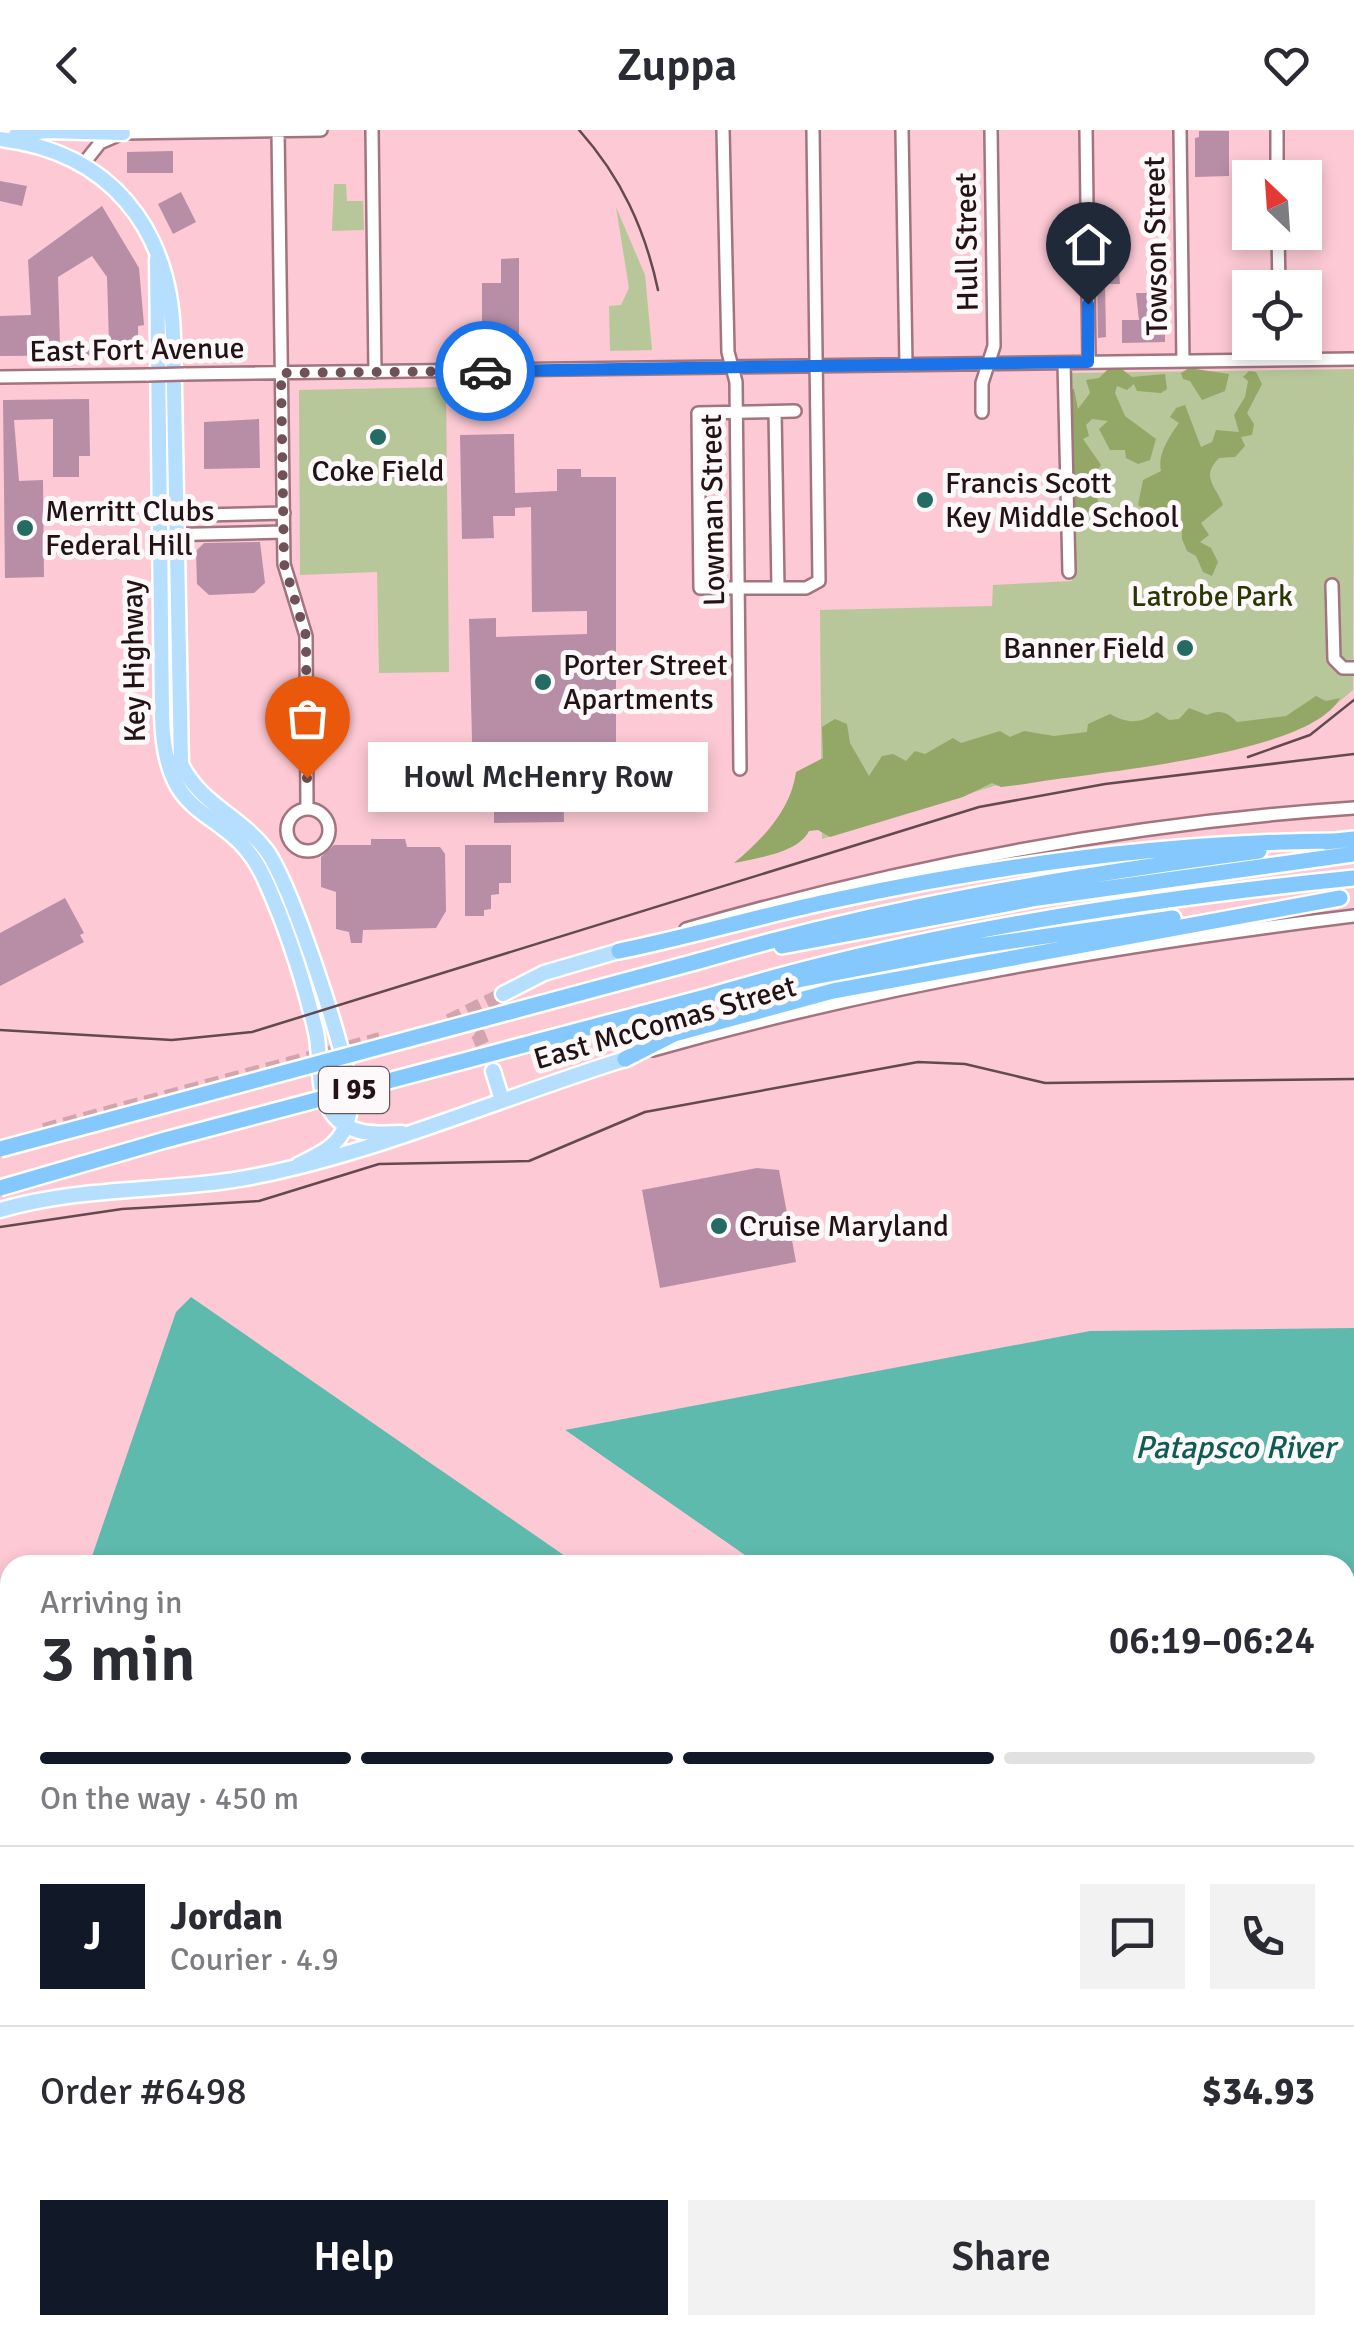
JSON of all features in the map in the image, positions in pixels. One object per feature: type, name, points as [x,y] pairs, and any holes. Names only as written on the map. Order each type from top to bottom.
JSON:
[{"type":"highway","name":"I 95","points":[[0,1150],[806,930],[958,899],[1354,838]]},
{"type":"highway","points":[[620,951],[836,900],[999,870],[1179,847],[1334,841]]},
{"type":"highway","name":"I 95","points":[[700,961],[1038,898],[1354,854]]},
{"type":"highway","name":"I 95","points":[[0,1188],[791,972],[1006,926],[1354,878]]},
{"type":"highway","points":[[625,1059],[674,1034],[833,991],[1347,898]]},
{"type":"highway","name":"I 95","points":[[709,996],[1021,939],[1347,898]]},
{"type":"main road","points":[[0,139],[45,131],[124,133]]},
{"type":"main road","name":"Key Highway","points":[[0,139],[48,146],[84,164],[128,202],[168,275],[172,301],[182,764],[195,789],[262,846],[283,883],[349,1087],[346,1126]]},
{"type":"main road","name":"Key Highway","points":[[157,259],[166,768],[178,791],[237,841],[266,881],[316,1035],[323,1096],[346,1126]]},
{"type":"main road","points":[[503,994],[544,973],[620,951]]},
{"type":"main road","name":"East McComas Street","points":[[0,1210],[83,1191],[218,1182],[298,1165],[625,1059]]},
{"type":"main road","points":[[493,1071],[502,1100]]},
{"type":"main road","points":[[298,1165],[330,1148],[346,1126],[367,1134],[402,1133]]},
{"type":"street","points":[[84,164],[100,143],[124,133],[322,130]]},
{"type":"street","points":[[372,130],[375,372]]},
{"type":"street","name":"Lowman Street","points":[[723,130],[736,413],[740,769]]},
{"type":"street","points":[[795,411],[698,413],[700,588],[806,588],[819,581],[813,130]]},
{"type":"street","points":[[902,130],[906,365]]},
{"type":"street","name":"Hull Street","points":[[982,412],[982,382],[994,346],[990,130]]},
{"type":"street","points":[[1086,130],[1088,362]]},
{"type":"street","name":"Towson Street","points":[[1180,130],[1182,361]]},
{"type":"street","points":[[1277,130],[1277,160]]},
{"type":"street","points":[[278,131],[284,532],[286,574],[306,636],[307,809]]},
{"type":"street","name":"East Fort Avenue","points":[[1322,359],[1354,359]]},
{"type":"street","name":"East Fort Avenue","points":[[0,377],[1280,360]]},
{"type":"street","points":[[1064,362],[1069,572]]},
{"type":"street","points":[[775,412],[778,588]]},
{"type":"street","points":[[160,516],[284,513]]},
{"type":"street","points":[[160,534],[284,532]]},
{"type":"street","points":[[1332,585],[1334,659],[1342,668],[1354,668]]},
{"type":"street","points":[[620,951],[809,893],[919,867],[1210,822],[1354,808]]},
{"type":"street","name":"East McComas Street","points":[[625,1059],[864,998],[1113,950],[1354,916]]},
{"type":"green space","points":[[334,184],[346,184],[347,201],[363,201],[364,230],[332,231]]},
{"type":"green space","points":[[616,207],[645,275],[652,350],[610,351],[609,306],[621,305],[629,288]]},
{"type":"green space","name":"Latrobe Park","points":[[1354,369],[1353,690],[1321,717],[1292,731],[994,786],[822,839],[820,610],[992,606],[993,585],[1072,581],[1070,373]]},
{"type":"green space","points":[[446,387],[449,672],[379,673],[377,572],[300,575],[299,390]]},
{"type":"shaded area","points":[[1189,368],[1229,374],[1225,391],[1202,400],[1190,381],[1183,379],[1181,373]]},
{"type":"shaded area","points":[[1108,369],[1123,370],[1132,377],[1165,374],[1167,389],[1161,393],[1137,391],[1134,384],[1127,390],[1117,386],[1115,393],[1125,416],[1156,439],[1150,460],[1138,464],[1126,458],[1125,450],[1110,450],[1099,429],[1108,421],[1092,419],[1086,425],[1089,436],[1083,439],[1101,465],[1088,483],[1098,500],[1099,512],[1072,515],[1070,494],[1081,480],[1072,483],[1067,389],[1074,389],[1078,409],[1090,393],[1086,380],[1099,378]]},
{"type":"shaded area","points":[[1249,371],[1256,372],[1262,384],[1247,413],[1254,424],[1252,435],[1241,437],[1245,446],[1235,457],[1219,458],[1213,465],[1211,482],[1223,505],[1201,523],[1209,535],[1200,542],[1211,548],[1218,562],[1212,576],[1203,572],[1196,556],[1187,551],[1182,539],[1181,505],[1170,505],[1169,511],[1154,516],[1138,505],[1143,480],[1161,471],[1163,451],[1179,423],[1170,417],[1176,408],[1185,405],[1201,447],[1212,442],[1216,430],[1239,432],[1234,415],[1245,397],[1248,381],[1243,377]]},
{"type":"shaded area","points":[[1316,696],[1326,701],[1340,698],[1320,718],[1244,748],[1025,784],[1001,787],[992,783],[963,797],[830,837],[818,830],[809,831],[796,845],[734,863],[774,823],[788,799],[796,772],[823,758],[822,727],[835,719],[847,724],[850,743],[869,776],[882,756],[893,754],[906,761],[915,751],[925,754],[953,738],[961,743],[1000,731],[1010,737],[1024,731],[1054,736],[1087,732],[1088,724],[1110,714],[1134,721],[1157,712],[1169,720],[1179,719],[1189,708],[1207,715],[1223,712],[1237,722],[1286,716]]},
{"type":"water","points":[[191,1297],[564,1555],[92,1555],[176,1312]]},
{"type":"water","name":"Patapsco River","points":[[1354,1328],[1354,1555],[745,1555],[565,1430],[1090,1331]]},
{"type":"pier","points":[[560,1430],[745,1555],[737,1555]]},
{"type":"pier","points":[[427,1455],[572,1555],[568,1555],[420,1456]]},
{"type":"building","points":[[1199,131],[1229,131],[1229,176],[1195,177],[1195,138]]},
{"type":"building","points":[[173,151],[173,173],[127,173],[127,152]]},
{"type":"building","points":[[0,181],[27,186],[22,206],[0,201]]},
{"type":"building","points":[[181,192],[196,222],[173,234],[158,204]]},
{"type":"building","points":[[102,206],[139,268],[144,325],[138,326],[138,343],[126,344],[125,355],[0,356],[0,316],[31,315],[28,260]],"holes":[[[92,256],[107,277],[109,343],[60,345],[58,277]]]},
{"type":"building","points":[[519,258],[519,348],[482,348],[482,283],[501,283],[501,259]]},
{"type":"building","points":[[1119,271],[1120,284],[1105,284],[1106,337],[1098,338],[1097,272]]},
{"type":"building","points":[[1136,293],[1165,293],[1165,342],[1122,343],[1122,320],[1139,320]]},
{"type":"building","points":[[89,399],[90,456],[79,456],[79,477],[53,477],[53,419],[14,420],[19,481],[43,480],[44,577],[5,578],[3,400]]},
{"type":"building","points":[[259,419],[260,468],[204,469],[204,422]]},
{"type":"building","points":[[514,434],[515,493],[557,491],[557,469],[581,469],[581,477],[616,477],[616,758],[613,769],[608,769],[609,783],[597,783],[597,777],[563,778],[564,822],[494,823],[494,790],[476,790],[473,780],[469,619],[496,618],[496,637],[587,634],[587,611],[532,612],[531,507],[515,508],[515,516],[493,516],[494,538],[462,539],[460,435]]},
{"type":"building","points":[[260,542],[265,583],[254,593],[209,595],[197,584],[196,551],[204,543]]},
{"type":"building","points":[[371,839],[405,839],[407,847],[440,847],[445,854],[446,911],[436,928],[363,930],[362,943],[351,943],[349,932],[336,929],[336,892],[321,887],[321,857],[334,845],[371,845]]},
{"type":"building","points":[[465,845],[511,845],[511,883],[499,883],[499,894],[491,895],[491,909],[484,910],[484,916],[465,916]]},
{"type":"building","points":[[65,898],[84,933],[80,935],[84,942],[0,986],[0,933]]},
{"type":"building","name":"Cruise Maryland","points":[[757,1168],[779,1170],[796,1262],[660,1288],[642,1190]]},
{"type":"tunnel","points":[[449,1021],[503,994]]},
{"type":"tunnel","points":[[458,1021],[478,1034],[491,1065]]},
{"type":"tunnel","points":[[44,1130],[380,1039]]},
{"type":"railway","points":[[579,130],[607,166],[629,205],[658,290]]},
{"type":"railway","points":[[1248,757],[1310,735],[1354,700]]},
{"type":"railway","points":[[0,1030],[172,1040],[252,1032],[979,807],[1105,784],[1354,754]]},
{"type":"railway","points":[[0,1227],[122,1209],[259,1201],[379,1164],[529,1161],[645,1112],[918,1062],[965,1064],[1045,1083],[1354,1079]]},
{"type":"way so far","points":[[307,778],[306,636],[284,564],[281,373],[485,371]]},
{"type":"place","name":"Coke Field","points":[[378,437]]},
{"type":"place","name":"Francis Scott Key Middle School","points":[[925,500]]},
{"type":"place","name":"Merritt Clubs Federal Hill","points":[[25,528]]},
{"type":"place","name":"Banner Field","points":[[1185,648]]},
{"type":"place","name":"Porter Street Apartments","points":[[543,682]]},
{"type":"place","name":"Howl McHenry Row","points":[[307,778]]},
{"type":"place","name":"Cruise Maryland","points":[[719,1226]]},
{"type":"route","points":[[485,371],[1088,362],[1088,304]]}]
